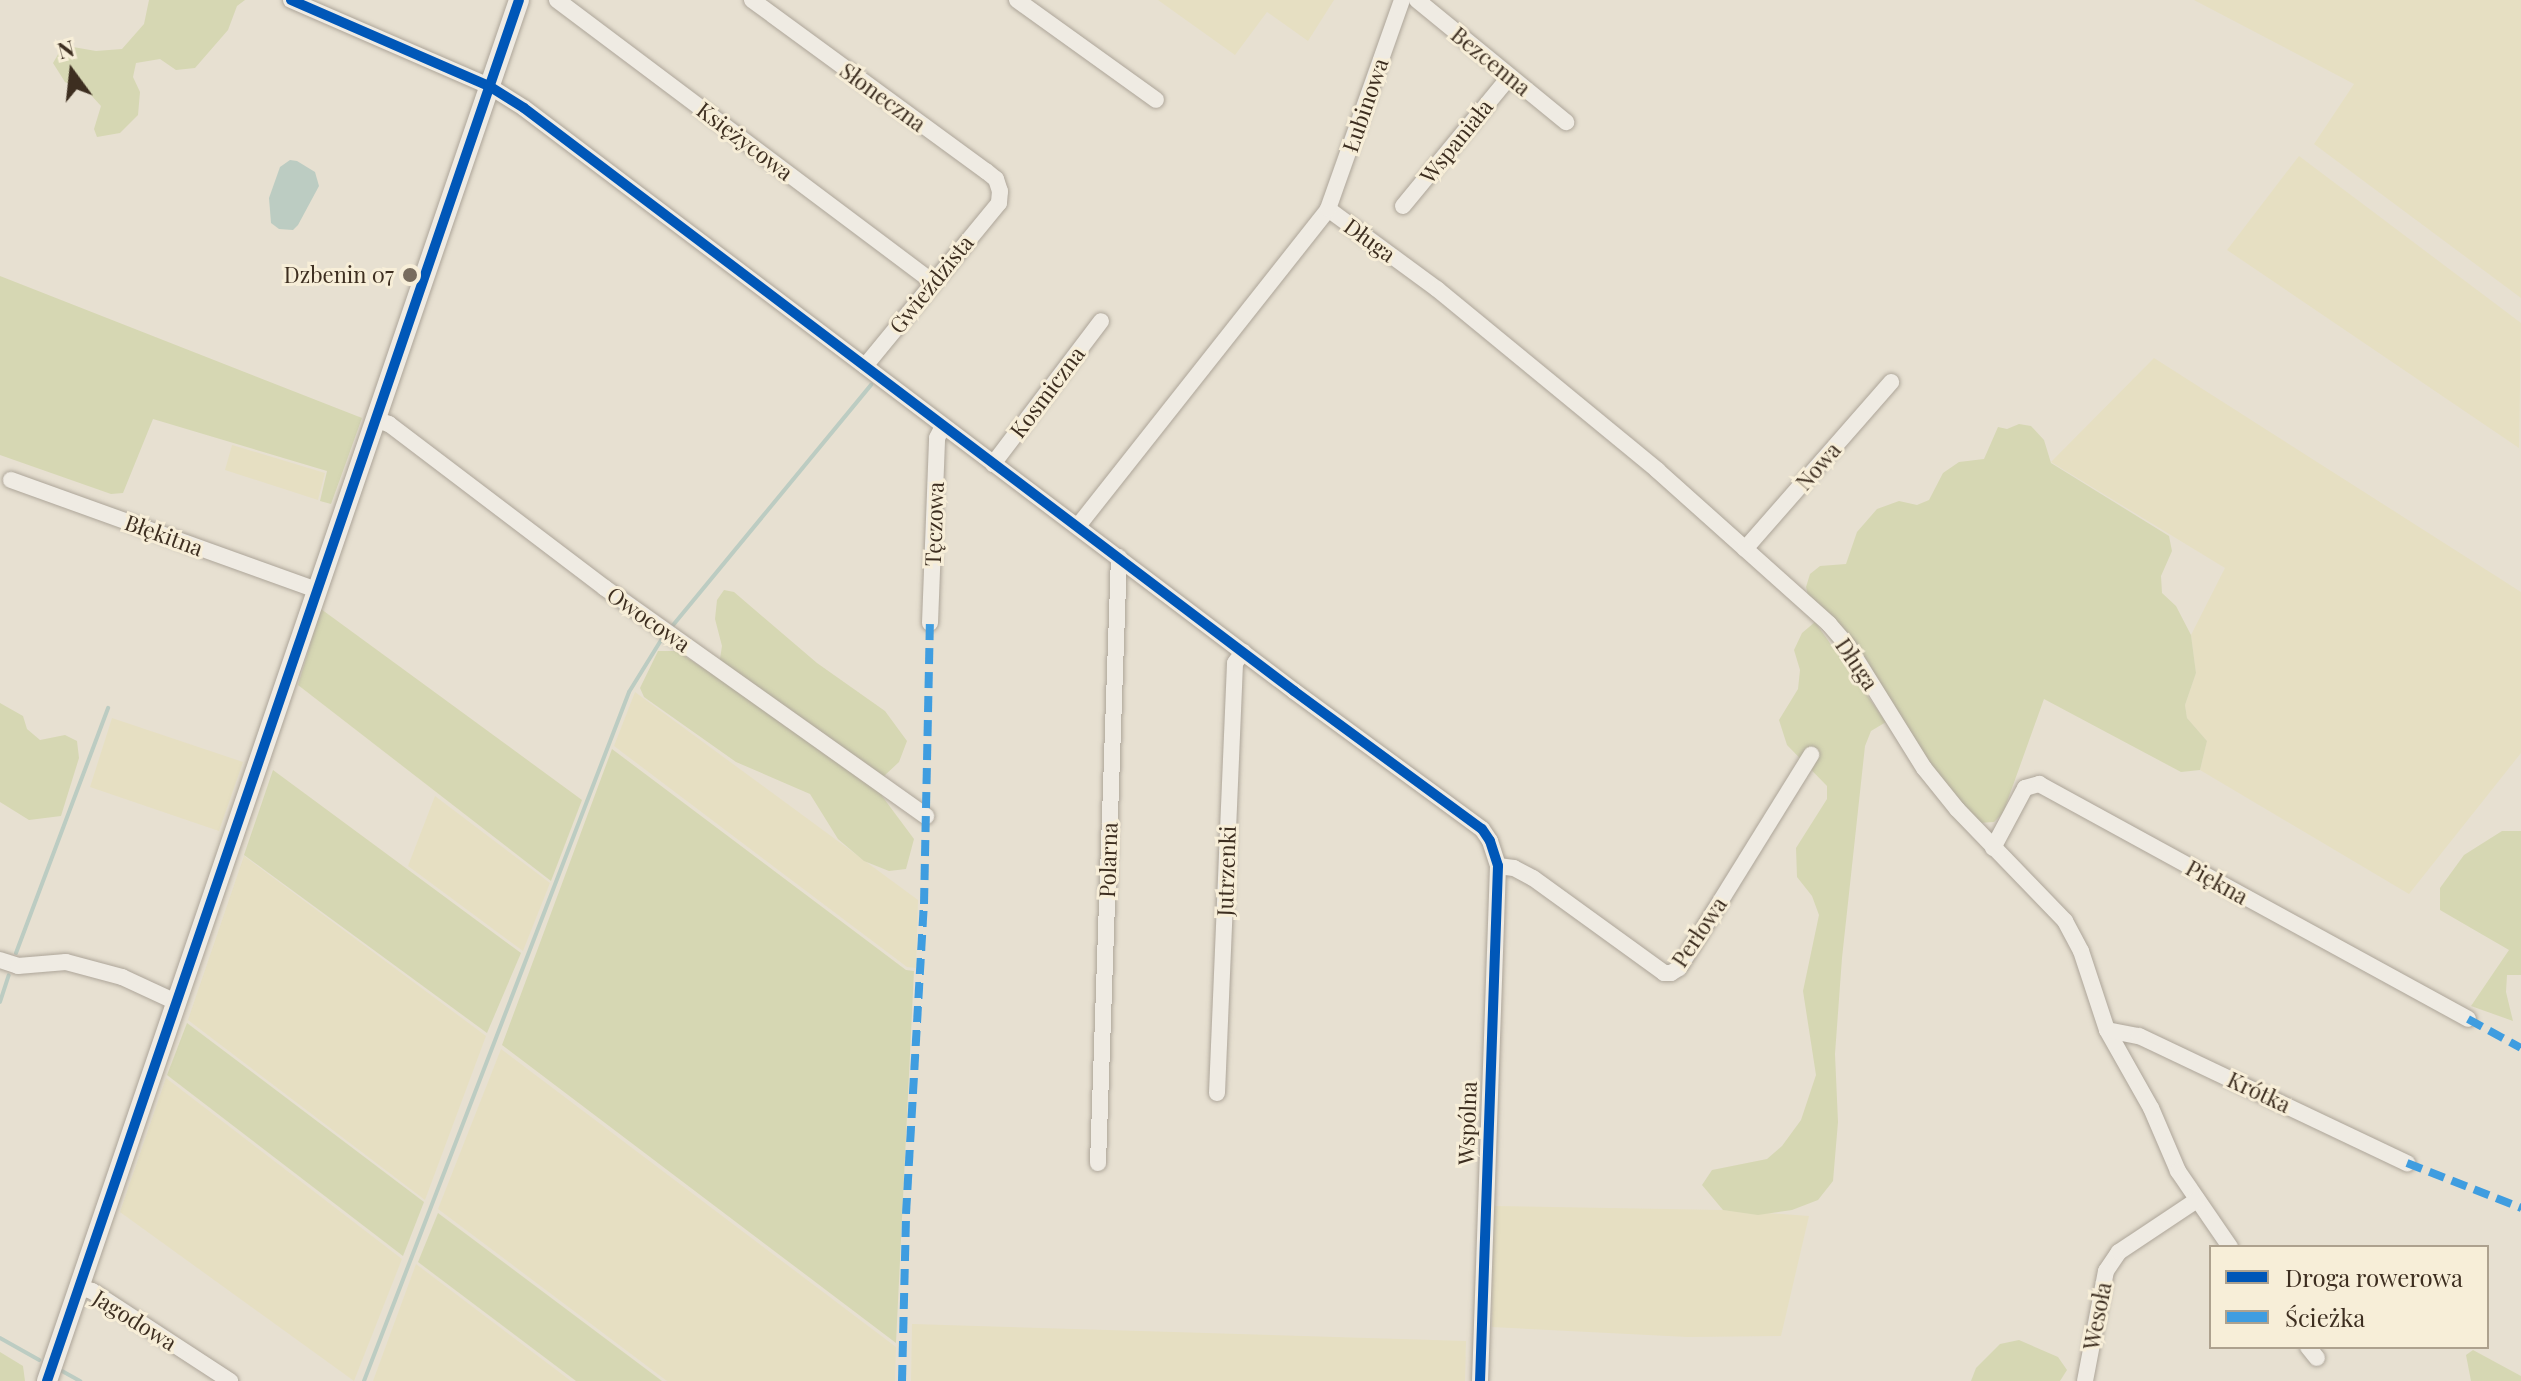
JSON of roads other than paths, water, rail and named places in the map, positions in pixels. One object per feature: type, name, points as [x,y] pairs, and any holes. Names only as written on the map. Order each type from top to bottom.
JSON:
[{"type":"street","points":[[291,0],[489,86],[524,108],[993,464],[1482,829],[1495,851],[1498,866]]},
{"type":"street","points":[[47,1381],[519,0]]},
{"type":"street","name":"Księżycowa","points":[[557,0],[932,282]]},
{"type":"street","name":"Słoneczna","points":[[752,0],[996,179],[999,203]]},
{"type":"street","points":[[1017,0],[1156,100]]},
{"type":"street","name":"Łubinowa","points":[[1078,526],[1328,209],[1402,0]]},
{"type":"street","name":"Bezcenna","points":[[1417,0],[1566,122]]},
{"type":"street","name":"Wspaniała","points":[[1403,206],[1510,76]]},
{"type":"street","name":"Gwieździsta","points":[[865,366],[999,203]]},
{"type":"street","name":"Długa","points":[[1328,209],[1437,289],[1657,470],[1829,624],[1848,646],[1924,768],[1967,822],[2065,921],[2081,951],[2107,1030],[2151,1108],[2178,1171],[2229,1245]]},
{"type":"street","name":"Kosmiczna","points":[[993,464],[1101,321]]},
{"type":"street","name":"Nowa","points":[[1745,549],[1891,382]]},
{"type":"street","name":"Owocowa","points":[[375,419],[389,424],[605,588],[926,816]]},
{"type":"street","name":"Tęczowa","points":[[930,623],[937,438],[943,426]]},
{"type":"street","name":"Błękitna","points":[[11,480],[317,590]]},
{"type":"street","name":"Polarna","points":[[1098,1163],[1119,557]]},
{"type":"street","name":"Jutrzenki","points":[[1217,1093],[1235,663],[1243,652]]},
{"type":"street","name":"Perłowa","points":[[1498,866],[1514,868],[1533,878],[1664,973],[1671,973],[1679,968],[1811,755]]},
{"type":"street","name":"Piękna","points":[[1993,848],[2025,788],[2039,784],[2468,1019]]},
{"type":"street","name":"Wspólna","points":[[1480,1381],[1498,866]]},
{"type":"street","points":[[0,960],[18,966],[66,962],[122,977],[176,1002]]},
{"type":"street","name":"Krótka","points":[[2107,1030],[2139,1036],[2407,1163]]},
{"type":"street","name":"Wesoła","points":[[2085,1381],[2106,1271],[2119,1252],[2197,1200]]},
{"type":"street","name":"Jagodowa","points":[[79,1287],[92,1291],[230,1381]]},
{"type":"waterway","points":[[669,630],[871,385]]},
{"type":"waterway","points":[[364,1381],[629,692],[663,637]]},
{"type":"waterway","points":[[16,953],[108,708]]},
{"type":"waterway","points":[[0,1002],[9,975]]},
{"type":"waterway","points":[[0,1338],[39,1360]]},
{"type":"waterway","points":[[62,1371],[80,1381]]},
{"type":"place","name":"Dzbenin 07","points":[[410,275]]}]
